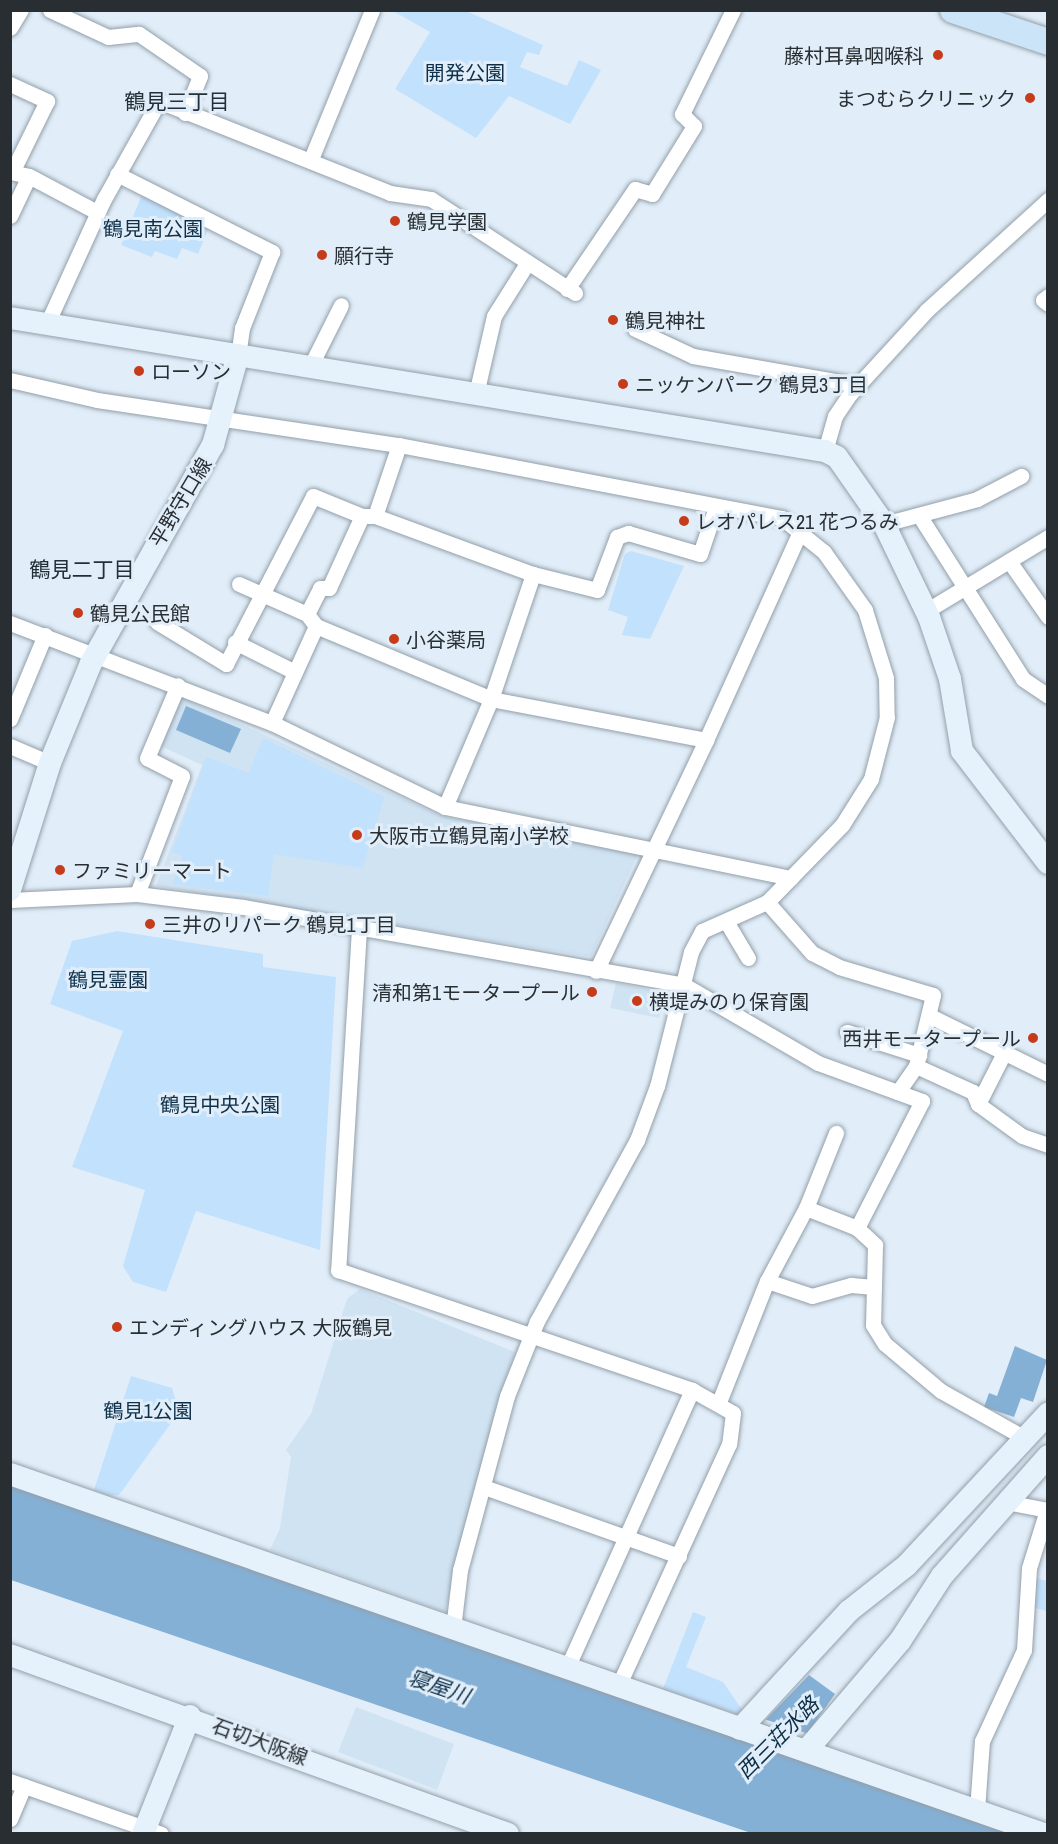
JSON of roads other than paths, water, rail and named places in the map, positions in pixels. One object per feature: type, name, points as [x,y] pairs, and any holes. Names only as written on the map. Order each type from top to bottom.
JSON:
[{"type":"main road","points":[[953,10],[1047,42]]},
{"type":"street","points":[[10,28],[21,10]]},
{"type":"street","points":[[50,10],[108,37],[139,34],[200,76],[185,112]]},
{"type":"street","points":[[311,159],[372,10]]},
{"type":"street","points":[[46,326],[97,212],[159,101],[311,159],[390,193],[431,199],[526,265],[571,291],[634,189],[652,194],[694,126],[682,114],[733,10]]},
{"type":"street","points":[[10,84],[47,100],[11,172],[29,176],[97,212]]},
{"type":"street","points":[[117,174],[272,252],[242,328],[238,355]]},
{"type":"street","points":[[10,216],[29,176]]},
{"type":"street","points":[[825,451],[835,416],[858,385],[927,309],[1047,202]]},
{"type":"street","points":[[476,394],[494,316],[526,265]]},
{"type":"street","points":[[1047,296],[1047,304]]},
{"type":"street","points":[[310,367],[341,305]]},
{"type":"street","points":[[10,318],[46,326],[825,451],[837,457],[884,524],[926,611],[951,679],[959,744],[1047,863]]},
{"type":"street","points":[[635,329],[693,356],[858,385]]},
{"type":"street","name":"平野守口線","points":[[10,890],[50,763],[95,652],[201,469],[223,418],[238,355]]},
{"type":"street","points":[[10,380],[97,400],[399,445],[782,518],[824,552],[865,610],[886,678],[887,717],[880,752],[857,804],[791,878],[767,902],[702,931],[691,952],[684,985],[637,1140],[531,1336],[507,1396],[460,1570],[453,1629]]},
{"type":"street","points":[[272,723],[295,672],[320,588],[329,588],[369,516],[399,445]]},
{"type":"street","points":[[884,524],[977,499],[1021,476]]},
{"type":"street","points":[[157,622],[226,664],[235,642],[265,596],[313,496],[532,574],[597,590],[617,537],[628,533],[700,554],[716,507]]},
{"type":"street","points":[[919,515],[1023,679],[1047,696]]},
{"type":"street","points":[[596,970],[655,850],[800,534]]},
{"type":"street","points":[[926,611],[965,590],[1047,537]]},
{"type":"street","points":[[1009,561],[1047,617]]},
{"type":"street","points":[[445,807],[491,699],[532,574]]},
{"type":"street","points":[[239,584],[312,620],[491,699],[706,740]]},
{"type":"street","points":[[10,623],[95,652],[272,723],[445,807],[791,878]]},
{"type":"street","points":[[10,719],[45,635]]},
{"type":"street","points":[[235,642],[295,672]]},
{"type":"street","points":[[137,894],[182,776],[147,758],[178,685]]},
{"type":"street","points":[[10,746],[50,763]]},
{"type":"street","points":[[10,900],[137,894],[243,907],[684,985],[818,1062],[922,1101],[857,1228]]},
{"type":"street","points":[[767,902],[812,953],[839,967],[933,995],[930,1016],[917,1061],[898,1092]]},
{"type":"street","points":[[726,921],[748,958]]},
{"type":"street","points":[[359,929],[338,1270],[692,1390],[719,1402],[733,1413],[733,1434],[618,1686]]},
{"type":"street","points":[[930,1016],[1047,1074]]},
{"type":"street","points":[[847,1032],[917,1061],[973,1092],[978,1104],[1022,1136],[1047,1145]]},
{"type":"street","points":[[978,1104],[1004,1053]]},
{"type":"street","points":[[719,1402],[767,1281],[806,1208],[837,1133]]},
{"type":"street","points":[[747,1731],[849,1611],[907,1565],[1039,1425],[941,1391],[885,1344],[873,1325],[875,1245],[857,1228],[806,1208]]},
{"type":"street","points":[[767,1281],[812,1296],[851,1285],[874,1287]]},
{"type":"street","points":[[567,1668],[692,1390]]},
{"type":"street","points":[[800,1749],[900,1641],[919,1606],[1047,1456]]},
{"type":"street","points":[[10,1474],[1044,1833]]},
{"type":"street","points":[[484,1487],[626,1535],[679,1556]]},
{"type":"street","points":[[976,1810],[982,1741],[1024,1650],[1029,1568],[1047,1510],[1006,1502]]},
{"type":"street","name":"石切大阪線","points":[[10,1655],[190,1716],[508,1833]]},
{"type":"street","points":[[10,1819],[17,1784],[150,1832],[190,1716]]},
{"type":"water","points":[[186,706],[241,729],[230,753],[176,730]]},
{"type":"water","points":[[1015,1346],[1047,1360],[1033,1402],[1021,1398],[1014,1417],[984,1407],[989,1393],[997,1396]]},
{"type":"water","points":[[11,1483],[747,1739],[809,1675],[835,1694],[804,1738],[1018,1833],[751,1833],[11,1580]]},
{"type":"place","name":"藤村耳鼻咽喉科","points":[[938,55]]},
{"type":"place","name":"まつむらクリニック","points":[[1030,98]]},
{"type":"place","name":"鶴見学園","points":[[395,221]]},
{"type":"place","name":"願行寺","points":[[322,255]]},
{"type":"place","name":"鶴見神社","points":[[613,320]]},
{"type":"place","name":"ローソン","points":[[139,371]]},
{"type":"place","name":"ニッケンパーク 鶴見3丁目","points":[[623,384]]},
{"type":"place","name":"レオパレス21 花つるみ","points":[[684,521]]},
{"type":"place","name":"鶴見公民館","points":[[78,613]]},
{"type":"place","name":"小谷薬局","points":[[394,639]]},
{"type":"place","name":"大阪市立鶴見南小学校","points":[[357,835]]},
{"type":"place","name":"ファミリーマート","points":[[60,870]]},
{"type":"place","name":"三井のリパーク 鶴見1丁目","points":[[150,924]]},
{"type":"place","name":"清和第1モータープール","points":[[592,992]]},
{"type":"place","name":"横堤みのり保育園","points":[[637,1001]]},
{"type":"place","name":"西井モータープール","points":[[1033,1038]]},
{"type":"place","name":"エンディングハウス 大阪鶴見","points":[[117,1327]]},
{"type":"district","name":"鶴見三丁目","points":[[177,102]]},
{"type":"district","name":"鶴見二丁目","points":[[82,570]]},
{"type":"park label","name":"開発公園","points":[[465,72]]},
{"type":"park label","name":"鶴見南公園","points":[[153,228]]},
{"type":"park label","name":"鶴見霊園","points":[[108,979]]},
{"type":"park label","name":"鶴見中央公園","points":[[220,1104]]},
{"type":"park label","name":"鶴見1公園","points":[[148,1410]]},
{"type":"water label","name":"寝屋川","points":[[439,1687]]},
{"type":"water label","name":"西三荘水路","points":[[778,1738]]}]
